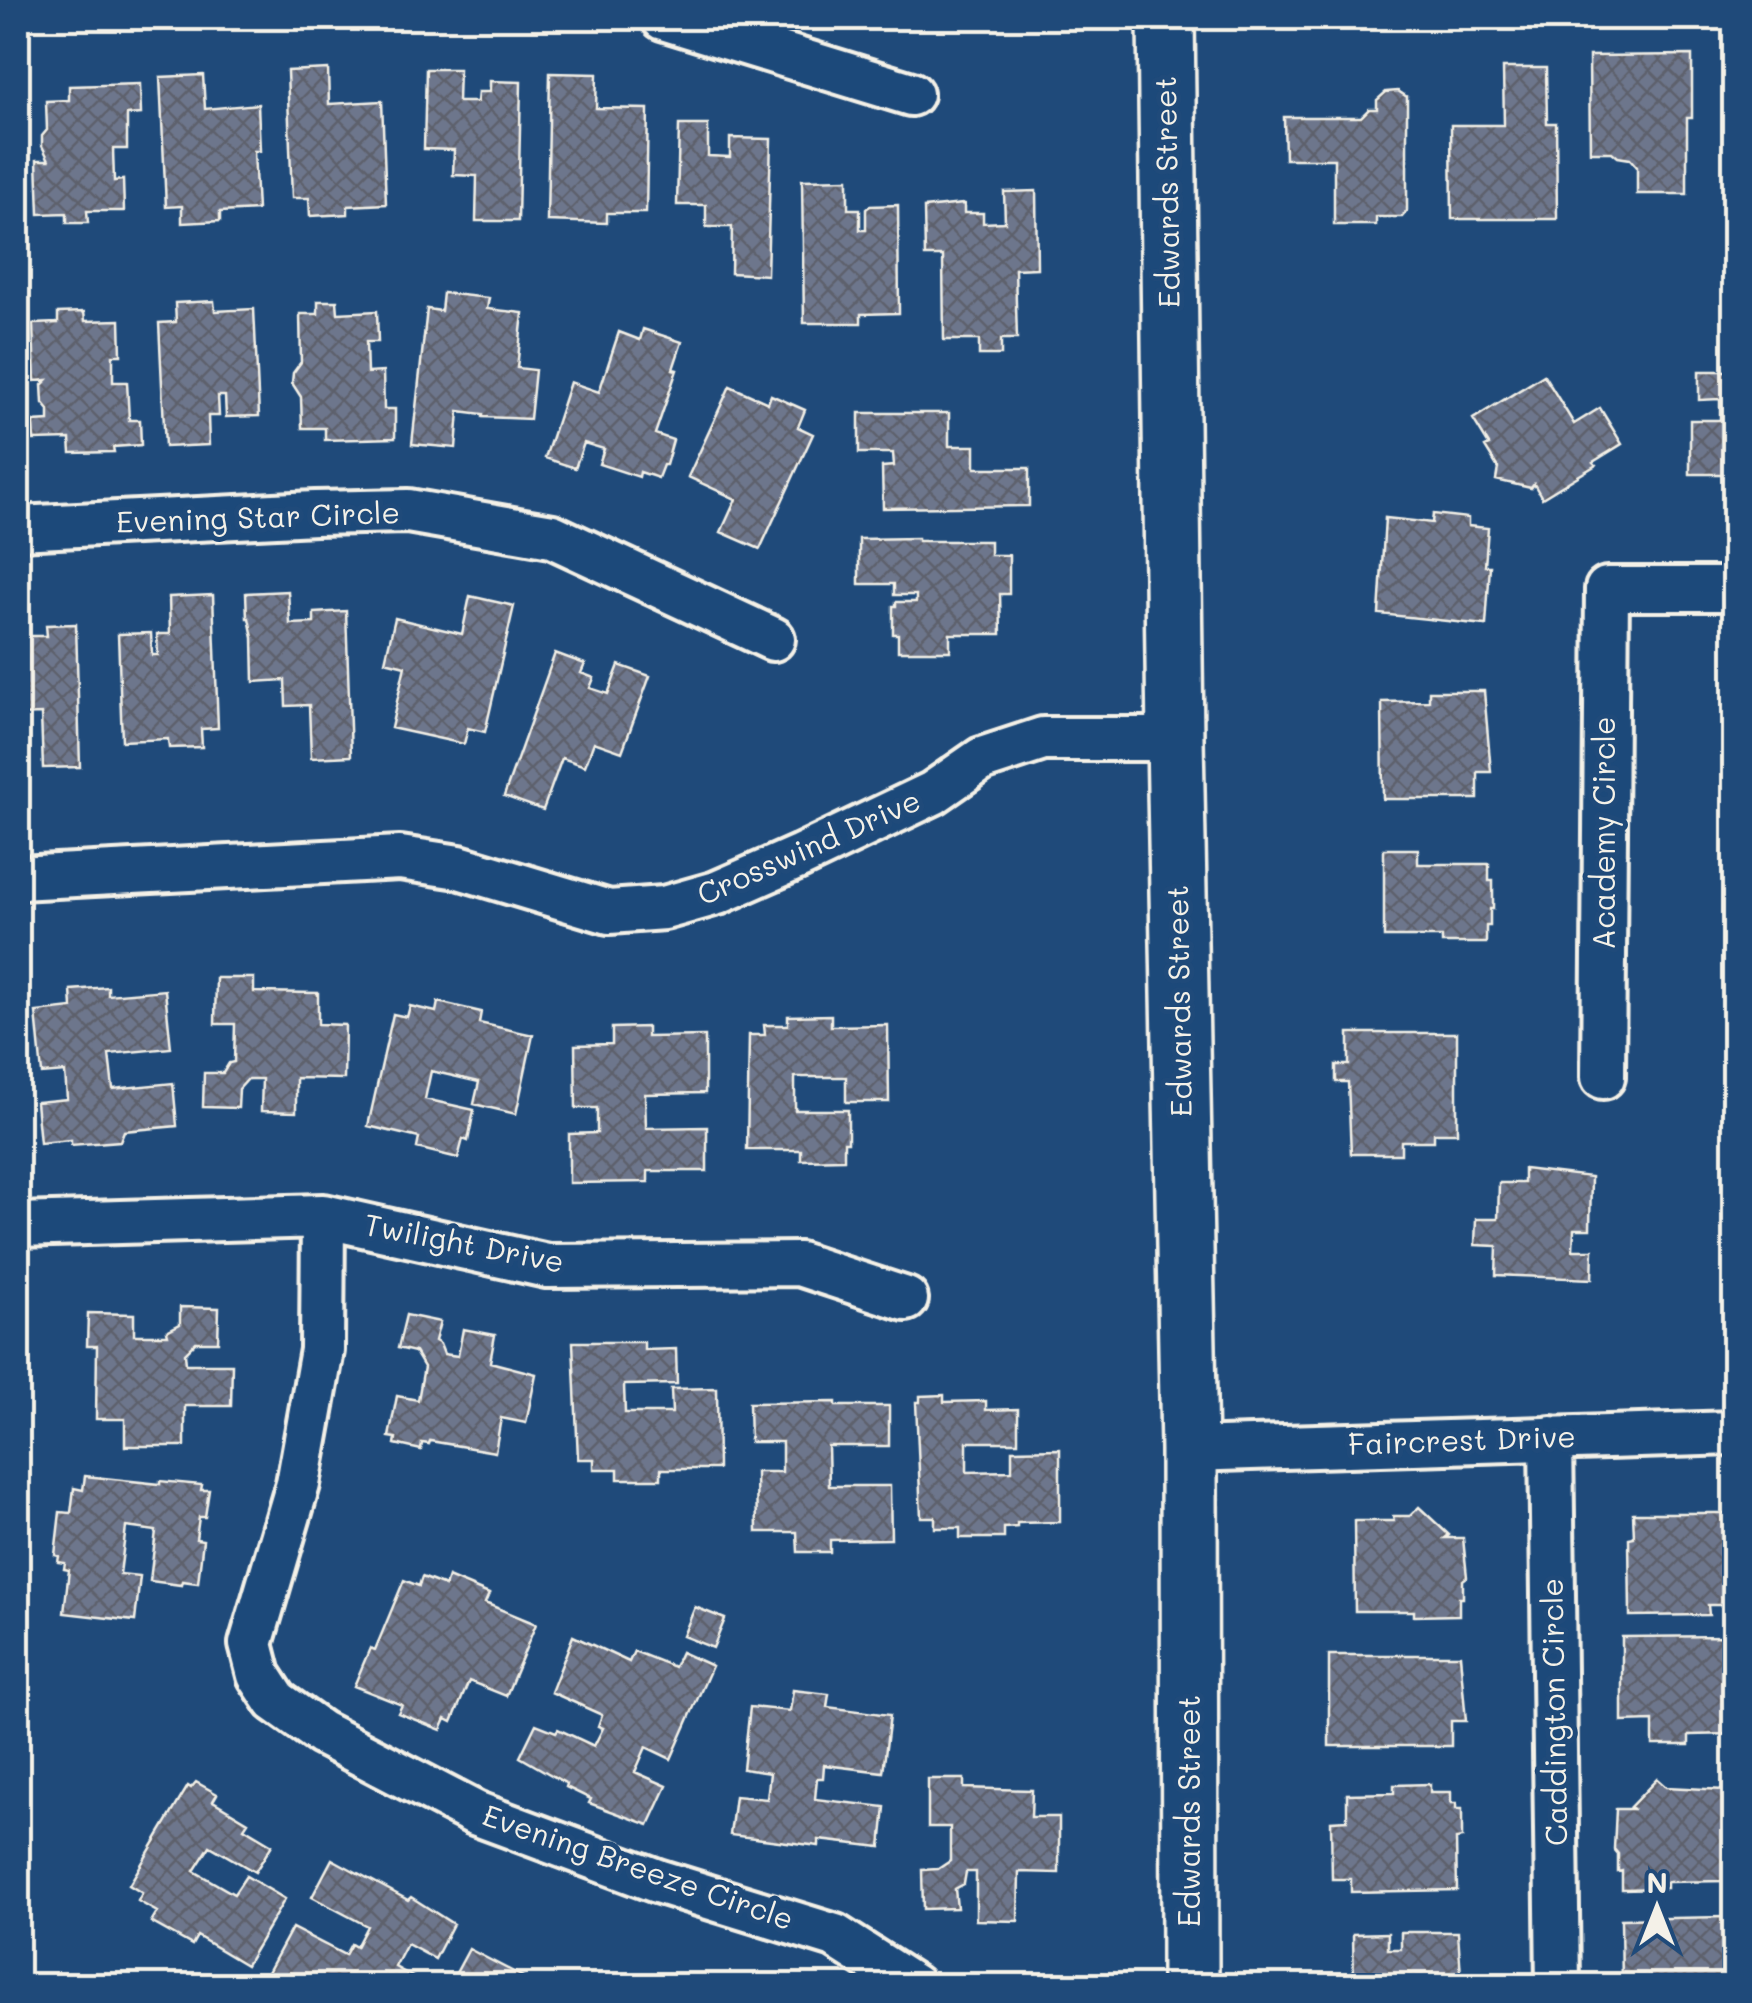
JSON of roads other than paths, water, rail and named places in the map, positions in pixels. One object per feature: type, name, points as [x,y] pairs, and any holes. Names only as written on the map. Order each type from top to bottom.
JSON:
[{"type":"main road","name":"Edwards Street","points":[[1166,18],[1175,740],[1190,1450],[1190,1986]]},
{"type":"street","points":[[664,18],[911,94]]},
{"type":"street","name":"Evening Star Circle","points":[[18,528],[315,512],[408,511],[552,536],[773,640]]},
{"type":"street","name":"Academy Circle","points":[[1604,1078],[1607,590],[1734,589]]},
{"type":"street","name":"Crosswind Drive","points":[[18,878],[400,858],[460,867],[609,912],[664,908],[717,893],[801,856],[933,793],[982,759],[1043,740],[1175,740]]},
{"type":"street","name":"Twilight Drive","points":[[18,1225],[322,1216],[548,1266],[798,1264],[906,1299]]},
{"type":"street","name":"Evening Breeze Circle","points":[[322,1216],[322,1350],[298,1484],[251,1644],[259,1674],[276,1701],[322,1733],[475,1812],[657,1881],[836,1936],[913,1986]]},
{"type":"street","name":"Faircrest Drive","points":[[1190,1450],[1734,1433]]},
{"type":"street","name":"Caddington Circle","points":[[1551,1438],[1558,1986]]}]
